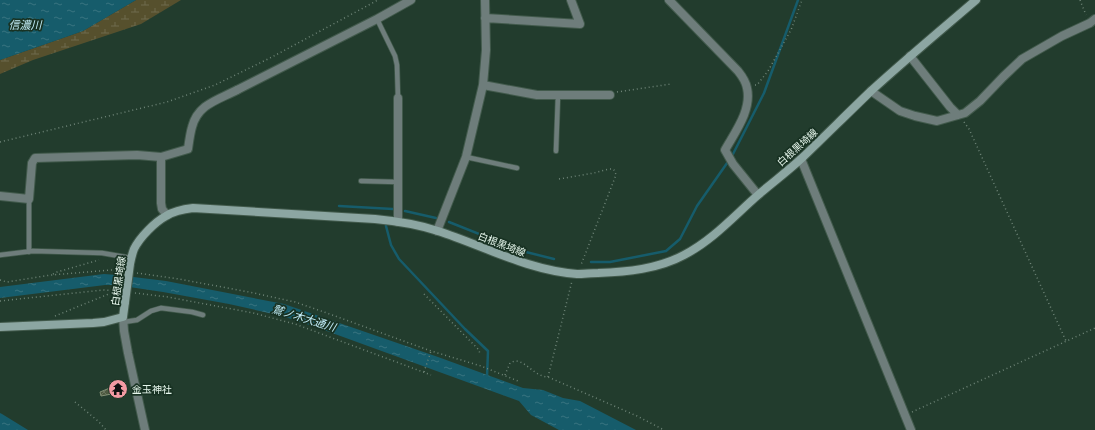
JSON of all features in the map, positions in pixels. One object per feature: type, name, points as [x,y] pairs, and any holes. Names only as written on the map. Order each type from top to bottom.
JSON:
[{"type":"main road","name":"白根黒埼線","points":[[0,327],[93,323],[123,319],[134,249],[140,240],[166,215],[193,208],[375,219],[417,225],[525,264],[544,269],[576,274],[613,273],[642,269],[663,264],[684,255],[705,243],[758,195],[801,159],[871,91],[910,56],[976,0]]},
{"type":"street","points":[[0,196],[29,199],[32,162],[36,158],[137,155],[161,157],[188,149],[192,127],[198,113],[206,106],[377,19],[411,0]]},
{"type":"street","points":[[437,231],[466,157],[483,85],[486,50],[485,0]]},
{"type":"street","points":[[485,18],[580,24],[571,0]]},
{"type":"street","points":[[669,0],[738,71],[747,88],[748,97],[746,108],[742,119],[725,150],[733,164],[758,195]]},
{"type":"street","points":[[871,91],[900,111],[915,116],[938,121],[965,113],[980,101],[1022,59],[1092,21]]},
{"type":"street","points":[[910,56],[958,115]]},
{"type":"street","points":[[483,85],[537,95],[610,95]]},
{"type":"street","points":[[398,98],[398,222]]},
{"type":"street","points":[[161,157],[161,203],[162,209],[166,215]]},
{"type":"street","points":[[801,159],[911,430]]},
{"type":"street","points":[[123,319],[128,352],[145,430]]},
{"type":"lane","points":[[377,19],[395,56],[397,65],[398,98]]},
{"type":"lane","points":[[556,151],[558,95]]},
{"type":"lane","points":[[466,157],[517,168]]},
{"type":"lane","points":[[361,181],[398,182]]},
{"type":"lane","points":[[29,199],[29,252]]},
{"type":"lane","points":[[0,255],[29,252],[102,253],[131,265]]},
{"type":"lane","points":[[123,319],[137,320],[151,311],[161,308],[203,315]]},
{"type":"path","points":[[0,142],[167,102],[215,85],[272,57],[378,0]]},
{"type":"path","points":[[747,88],[757,85],[768,71],[791,30],[802,0]]},
{"type":"path","points":[[1080,0],[1092,21]]},
{"type":"path","points":[[610,95],[619,91],[671,84]]},
{"type":"path","points":[[958,115],[969,129],[1066,341]]},
{"type":"path","points":[[548,377],[576,274],[616,175],[616,171],[609,169],[559,179]]},
{"type":"path","points":[[51,275],[102,260]]},
{"type":"path","points":[[131,265],[187,280],[295,302],[431,352],[481,366],[518,381]]},
{"type":"path","points":[[0,280],[7,282],[51,275],[111,270],[125,272]]},
{"type":"path","points":[[0,301],[103,290],[118,291],[55,316],[51,325]]},
{"type":"path","points":[[132,292],[168,297],[253,313],[295,324],[431,375]]},
{"type":"path","points":[[424,294],[479,350],[480,355]]},
{"type":"path","points":[[905,416],[1095,328]]},
{"type":"path","points":[[424,372],[431,352]]},
{"type":"path","points":[[505,375],[510,363],[516,361],[525,365],[542,377],[548,377],[637,416],[664,430]]},
{"type":"path","points":[[75,402],[98,421],[106,430]]},
{"type":"green space","points":[[136,0],[181,0],[141,24],[33,60],[0,74],[0,60],[83,31]]},
{"type":"water","name":"信濃川","points":[[0,0],[136,0],[83,31],[0,60]]},
{"type":"water","name":"鷲ノ木大通川","points":[[104,274],[166,281],[284,304],[523,388],[543,390],[563,398],[580,401],[636,430],[559,430],[531,415],[519,401],[313,326],[282,316],[229,304],[116,285],[105,285],[0,298],[0,287]]},
{"type":"water","points":[[0,413],[2,414],[28,430],[0,430]]},
{"type":"building","points":[[122,383],[124,390],[122,392],[101,396],[100,392]]},
{"type":"waterway","points":[[591,262],[610,262],[666,251],[680,239],[697,206],[732,156],[764,93],[798,0]]},
{"type":"waterway","points":[[339,206],[393,209]]},
{"type":"waterway","points":[[405,211],[436,218]]},
{"type":"waterway","points":[[449,222],[522,251],[554,259]]},
{"type":"waterway","points":[[386,226],[391,245],[399,259],[465,329],[488,351],[487,377]]},
{"type":"place","name":"金玉神社","points":[[118,389]]}]
